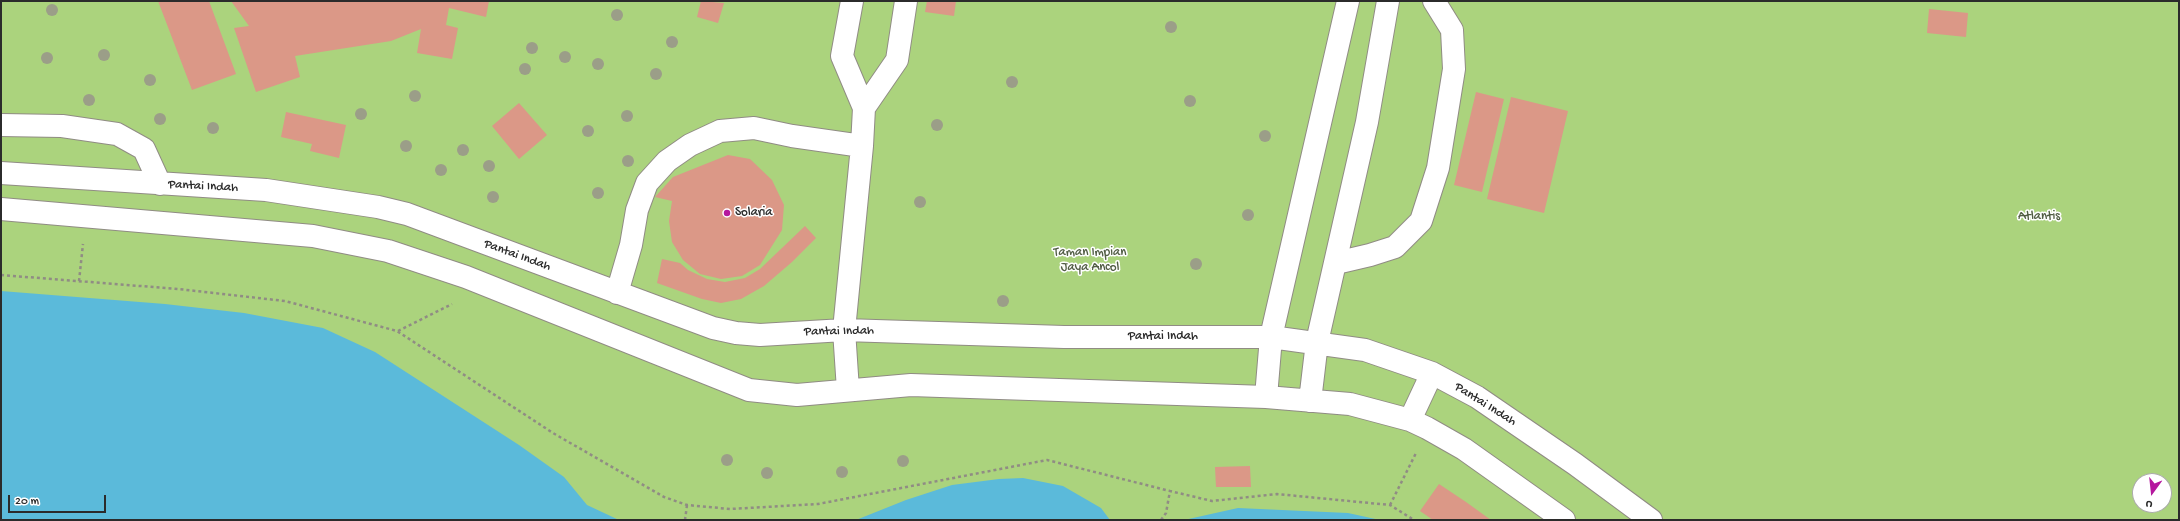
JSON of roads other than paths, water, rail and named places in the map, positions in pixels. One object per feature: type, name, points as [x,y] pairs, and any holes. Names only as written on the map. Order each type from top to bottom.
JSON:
[{"type":"street","points":[[848,390],[844,330],[862,146],[864,108],[842,56],[852,1]]},
{"type":"street","points":[[864,108],[897,60],[906,1]]},
{"type":"street","points":[[1266,397],[1271,337],[1348,1]]},
{"type":"street","points":[[1310,401],[1317,342],[1367,122],[1388,1]]},
{"type":"street","points":[[1336,262],[1370,255],[1395,247],[1421,221],[1438,168],[1454,69],[1452,30],[1434,1]]},
{"type":"street","points":[[1,125],[62,126],[117,134],[144,149],[160,184]]},
{"type":"street","points":[[617,293],[631,245],[637,210],[647,183],[666,162],[690,145],[720,131],[754,128],[792,136],[862,146]]},
{"type":"street","name":"Pantai Indah","points":[[1,173],[266,190],[378,207],[407,214],[713,328],[736,333],[760,335],[844,330],[1064,337],[1271,337],[1317,342],[1365,350],[1432,373],[1483,402],[1575,464],[1651,520]]},
{"type":"street","points":[[1,209],[313,236],[388,251],[466,277],[749,390],[797,395],[911,385],[1266,397],[1350,404],[1410,420],[1464,449],[1564,520]]},
{"type":"street","points":[[1410,420],[1432,373]]},
{"type":"water","points":[[1,291],[165,304],[244,313],[323,328],[375,352],[519,445],[564,477],[587,505],[619,520],[1,520]]},
{"type":"water","points":[[1023,478],[1063,486],[1101,508],[1110,520],[856,520],[906,500],[952,485],[999,479]]},
{"type":"water","points":[[1238,508],[1348,513],[1380,520],[1184,520]]},
{"type":"place","name":"Solaria","points":[[727,213]]},
{"type":"park label","name":"Atlantis","points":[[2039,217]]},
{"type":"park label","name":"Taman Impian Jaya Ancol","points":[[1090,260]]}]
